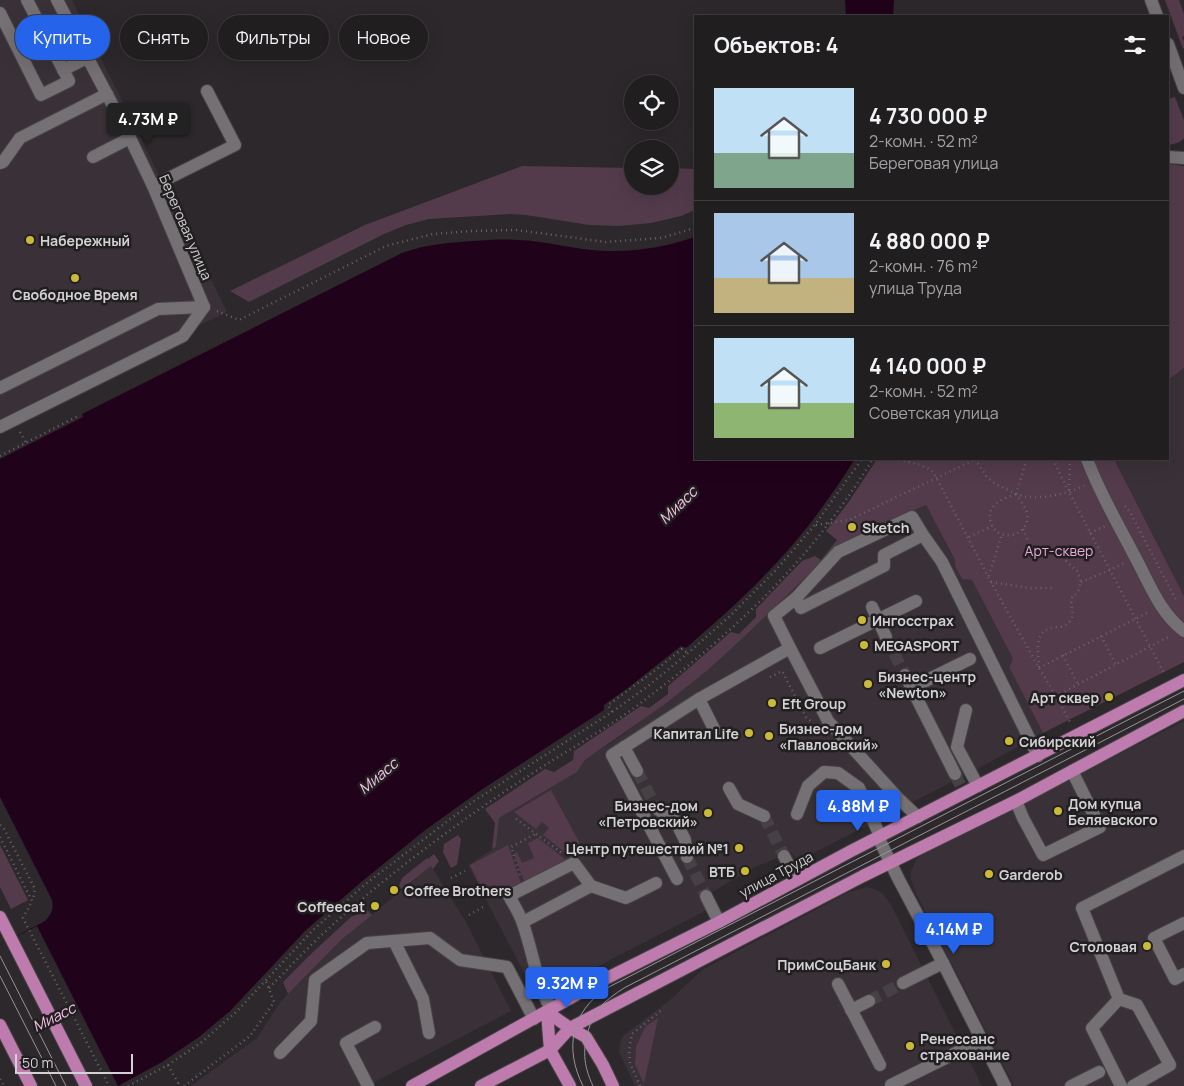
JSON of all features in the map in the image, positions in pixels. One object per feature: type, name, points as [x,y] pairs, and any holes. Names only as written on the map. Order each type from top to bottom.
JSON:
[{"type":"main road","name":"улица Труда","points":[[412,1086],[603,980],[719,922],[796,879],[1184,680]]},
{"type":"main road","points":[[481,1086],[550,1050],[570,1028],[890,862],[1016,801],[1184,712]]},
{"type":"main road","points":[[0,917],[86,1086]]},
{"type":"main road","points":[[549,1010],[570,1028],[586,1037],[613,1086]]},
{"type":"main road","points":[[549,1010],[550,1050],[570,1086]]},
{"type":"main road","points":[[0,1025],[31,1086]]},
{"type":"street","points":[[0,13],[41,95],[69,81],[28,0]]},
{"type":"street","name":"Береговая улица","points":[[57,0],[65,15]]},
{"type":"street","points":[[1151,0],[1157,15]]},
{"type":"street","points":[[1169,47],[1184,88]]},
{"type":"street","points":[[64,70],[83,60]]},
{"type":"street","name":"Береговая улица","points":[[88,60],[130,138],[153,186],[204,307]]},
{"type":"street","points":[[153,186],[235,145],[207,92]]},
{"type":"street","points":[[0,164],[20,138],[107,94]]},
{"type":"street","points":[[93,157],[130,138]]},
{"type":"street","points":[[1169,157],[1184,158]]},
{"type":"street","points":[[0,388],[158,309],[204,307]]},
{"type":"street","points":[[0,427],[183,336],[204,307]]},
{"type":"street","points":[[1087,460],[1161,606],[1170,620],[1183,631]]},
{"type":"street","points":[[918,817],[898,798],[828,721],[774,616],[796,598],[838,552],[912,517],[942,562],[1038,756]]},
{"type":"street","points":[[796,598],[801,608],[884,566],[884,555],[923,535]]},
{"type":"street","points":[[820,648],[916,602]]},
{"type":"street","points":[[872,607],[886,637]]},
{"type":"street","points":[[677,879],[612,755],[699,699],[790,648]]},
{"type":"street","points":[[911,688],[970,659]]},
{"type":"street","points":[[905,675],[955,774]]},
{"type":"street","points":[[699,699],[715,731]]},
{"type":"street","points":[[966,710],[956,747],[978,786]]},
{"type":"street","points":[[624,747],[637,771]]},
{"type":"street","points":[[1016,801],[1043,855],[1100,827],[1072,771]]},
{"type":"street","points":[[797,814],[808,786],[824,772],[838,773],[859,788],[890,862],[1005,1086]]},
{"type":"street","points":[[729,788],[738,804],[764,816]]},
{"type":"street","points":[[657,809],[675,820],[684,840],[687,857]]},
{"type":"street","points":[[784,856],[796,879]]},
{"type":"street","points":[[1118,999],[1082,908],[1184,856]]},
{"type":"street","points":[[549,1010],[523,922],[509,896],[574,863],[590,886],[626,898],[656,883]]},
{"type":"street","points":[[523,922],[590,886]]},
{"type":"street","points":[[706,896],[719,922]]},
{"type":"street","points":[[1184,923],[1154,938],[1175,979],[1184,974]]},
{"type":"street","points":[[280,1053],[311,1021],[315,980],[367,943],[430,938],[460,960],[507,967],[534,1018]]},
{"type":"street","points":[[394,941],[423,999],[429,1033]]},
{"type":"street","points":[[903,983],[943,962]]},
{"type":"street","points":[[838,984],[880,1065]]},
{"type":"street","points":[[1118,999],[1092,1028],[1121,1086]]},
{"type":"street","points":[[1118,999],[1137,1005],[1170,1065],[1133,1086]]},
{"type":"street","points":[[851,1010],[869,1001]]},
{"type":"street","points":[[368,1086],[346,1043],[375,1027]]},
{"type":"street","points":[[892,1086],[892,1084],[982,1040]]},
{"type":"street","points":[[1071,1086],[1099,1072]]},
{"type":"path","points":[[204,307],[239,320],[386,246],[433,234],[516,230],[606,242],[661,238],[694,228]]},
{"type":"path","points":[[0,456],[80,415]]},
{"type":"path","points":[[22,436],[26,443]]},
{"type":"path","points":[[128,1086],[168,1065],[202,1042],[237,1011],[313,930],[368,882],[474,801],[612,712],[647,687],[688,653],[775,571],[814,526],[861,460]]},
{"type":"path","points":[[269,988],[326,931],[411,860],[499,796],[641,703],[729,631],[777,584],[804,554],[856,486],[872,460]]},
{"type":"path","points":[[899,460],[921,465],[931,470],[969,537],[991,582],[1072,725]]},
{"type":"path","points":[[814,526],[849,520],[974,460]]},
{"type":"path","points":[[977,460],[986,476],[994,483],[1016,494],[1027,497],[1045,497],[1069,492]]},
{"type":"path","points":[[1016,494],[1000,500],[993,507],[990,515],[992,526],[1002,534],[1011,535],[1020,532],[1025,527],[1028,519],[1027,512],[1016,494],[1026,460]]},
{"type":"path","points":[[1053,460],[1165,676]]},
{"type":"path","points":[[1069,492],[1070,460]]},
{"type":"path","points":[[969,537],[992,526]]},
{"type":"path","points":[[1023,529],[1029,544],[1040,551],[1060,552],[1077,571],[1082,582]]},
{"type":"path","points":[[989,577],[1002,534]]},
{"type":"path","points":[[1039,668],[1038,640],[1043,631],[1050,627],[1066,626],[1071,620],[1073,613],[1071,600],[1078,592],[1082,582],[1150,550]]},
{"type":"path","points":[[991,582],[1029,588],[1052,588]]},
{"type":"path","points":[[1039,668],[1161,606]]},
{"type":"path","points":[[1056,696],[1183,631]]},
{"type":"path","points":[[1101,636],[1116,665]]},
{"type":"path","points":[[612,712],[608,705],[682,649],[688,653]]},
{"type":"path","points":[[1063,656],[1078,684]]},
{"type":"path","points":[[764,680],[782,671],[806,717],[813,724]]},
{"type":"path","points":[[516,818],[574,863]]},
{"type":"path","points":[[0,825],[4,829],[35,888],[32,901],[23,918],[109,1086]]},
{"type":"path","points":[[524,888],[511,847],[537,833]]},
{"type":"path","points":[[0,837],[32,901]]},
{"type":"path","points":[[451,878],[465,871]]},
{"type":"path","points":[[469,915],[483,907]]},
{"type":"path","points":[[184,1086],[250,1036],[274,1002],[266,981]]},
{"type":"path","points":[[640,1086],[630,1063],[628,1050],[632,1034],[663,1008]]},
{"type":"path","points":[[168,1065],[178,1083],[175,1086]]},
{"type":"path","points":[[0,1079],[4,1086]]},
{"type":"shaded area","points":[[0,0],[72,0],[79,15],[15,15],[15,60],[102,60],[227,312],[0,423]]},
{"type":"shaded area","points":[[1184,368],[1184,596],[1115,460],[1169,460],[1169,379]]},
{"type":"shaded area","points":[[926,505],[955,560],[955,566],[962,579],[972,580],[1013,659],[1009,667],[1043,733],[798,861],[791,852],[753,868],[702,898],[707,910],[536,996],[468,865],[496,847],[499,818],[577,772],[585,760],[618,738],[709,669],[809,574],[838,540],[874,529]]},
{"type":"shaded area","points":[[1184,721],[1184,1086],[1014,1086],[915,891],[911,879],[911,871],[917,858]]},
{"type":"shaded area","points":[[431,866],[466,922],[511,1011],[371,1084],[361,1086],[191,1086],[257,1038],[281,1001],[341,940]]},
{"type":"shaded area","points":[[867,887],[882,893],[890,903],[982,1086],[635,1086],[619,1052],[620,1043],[624,1035],[670,1000],[702,970],[849,892]]},
{"type":"green space","points":[[1165,0],[1179,0],[1184,14],[1183,49]]},
{"type":"green space","points":[[1175,97],[1184,120],[1184,138],[1172,144],[1169,144],[1169,99]]},
{"type":"green space","points":[[1169,164],[1184,166],[1184,368],[1169,379]]},
{"type":"green space","points":[[522,166],[624,168],[624,195],[679,195],[679,168],[694,169],[694,210],[681,216],[651,223],[619,226],[589,225],[510,214],[429,219],[406,225],[384,234],[249,302],[230,291],[365,225]]},
{"type":"green space","name":"Арт-сквер","points":[[876,460],[1115,460],[1184,596],[1184,662],[1043,733],[1009,667],[1013,659],[972,580],[962,579],[955,566],[955,560],[926,505],[841,544],[815,571],[812,571],[709,669],[665,704],[585,760],[577,772],[499,818],[496,847],[492,849],[495,823],[485,809],[545,769],[554,772],[573,760],[574,751],[641,706],[649,708],[668,694],[668,686],[731,632],[739,634],[756,617],[756,609],[802,561],[815,556],[821,560],[837,540],[826,531],[848,503]]},
{"type":"green space","points":[[551,790],[584,851],[572,858],[543,835],[549,828],[542,822],[536,829],[514,812]]},
{"type":"green space","points":[[458,835],[461,839],[457,865],[451,868],[443,852],[444,844]]},
{"type":"green space","points":[[538,838],[566,860],[524,881],[514,854],[517,852],[522,863],[534,858],[528,843]]},
{"type":"green space","points":[[0,845],[28,900],[11,909],[0,887]]},
{"type":"green space","points":[[508,845],[521,883],[487,899],[470,865]]},
{"type":"green space","points":[[434,854],[439,861],[433,869],[431,866],[402,889],[399,886],[402,878]]},
{"type":"green space","points":[[367,910],[372,915],[341,940],[288,994],[283,982],[351,917]]},
{"type":"green space","points":[[658,1018],[644,1084],[635,1064],[636,1047],[645,1027]]},
{"type":"water","points":[[845,0],[894,0],[893,15],[846,15]]},
{"type":"water","name":"Миасс","points":[[694,237],[694,460],[854,460],[810,524],[757,583],[686,648],[681,646],[604,705],[604,710],[481,790],[424,831],[305,931],[230,1011],[199,1037],[162,1062],[118,1086],[0,1086],[0,945],[45,921],[53,906],[52,900],[0,797],[0,459],[83,417],[82,414],[411,250],[446,243],[484,240],[530,241],[598,251],[653,248]]},
{"type":"pier","points":[[37,926],[118,1086],[0,1086],[0,945]]},
{"type":"tunnel","points":[[886,637],[905,675]]},
{"type":"tunnel","points":[[637,771],[657,809]]},
{"type":"tunnel","points":[[955,774],[964,793]]},
{"type":"tunnel","points":[[764,816],[784,856]]},
{"type":"tunnel","points":[[687,857],[706,896]]},
{"type":"tunnel","points":[[869,1001],[903,983]]},
{"type":"tram line","points":[[583,1086],[574,1058],[574,1032],[585,1008],[607,988],[1184,691]]},
{"type":"tram line","points":[[593,1086],[587,1071],[585,1056],[590,1025],[599,1008],[624,988],[1184,699]]},
{"type":"tram line","points":[[0,956],[66,1086]]},
{"type":"tram line","points":[[0,976],[56,1086]]},
{"type":"place","name":"Набережный","points":[[30,240]]},
{"type":"place","name":"Свободное Время","points":[[75,278]]},
{"type":"place","name":"Sketch","points":[[852,527]]},
{"type":"place","name":"Ингосстрах","points":[[862,620]]},
{"type":"place","name":"MEGASPORT","points":[[864,645]]},
{"type":"place","name":"Бизнес-центр «Newton»","points":[[868,684]]},
{"type":"place","name":"Арт сквер","points":[[1109,697]]},
{"type":"place","name":"Eft Group","points":[[772,703]]},
{"type":"place","name":"Капитал Life","points":[[749,733]]},
{"type":"place","name":"Бизнес-дом «Павловский»","points":[[769,736]]},
{"type":"place","name":"Сибирский","points":[[1009,741]]},
{"type":"place","name":"Дом купца Беляевского","points":[[1058,811]]},
{"type":"place","name":"Бизнес-дом «Петровский»","points":[[708,813]]},
{"type":"place","name":"Центр путешествий №1","points":[[739,848]]},
{"type":"place","name":"ВТБ","points":[[745,871]]},
{"type":"place","name":"Garderob","points":[[989,874]]},
{"type":"place","name":"Coffee Brothers","points":[[394,890]]},
{"type":"place","name":"Coffeecat","points":[[375,906]]},
{"type":"place","name":"Столовая","points":[[1147,946]]},
{"type":"place","name":"ПримСоцБанк","points":[[886,964]]},
{"type":"place","name":"Ренессанс страхование","points":[[910,1046]]}]
